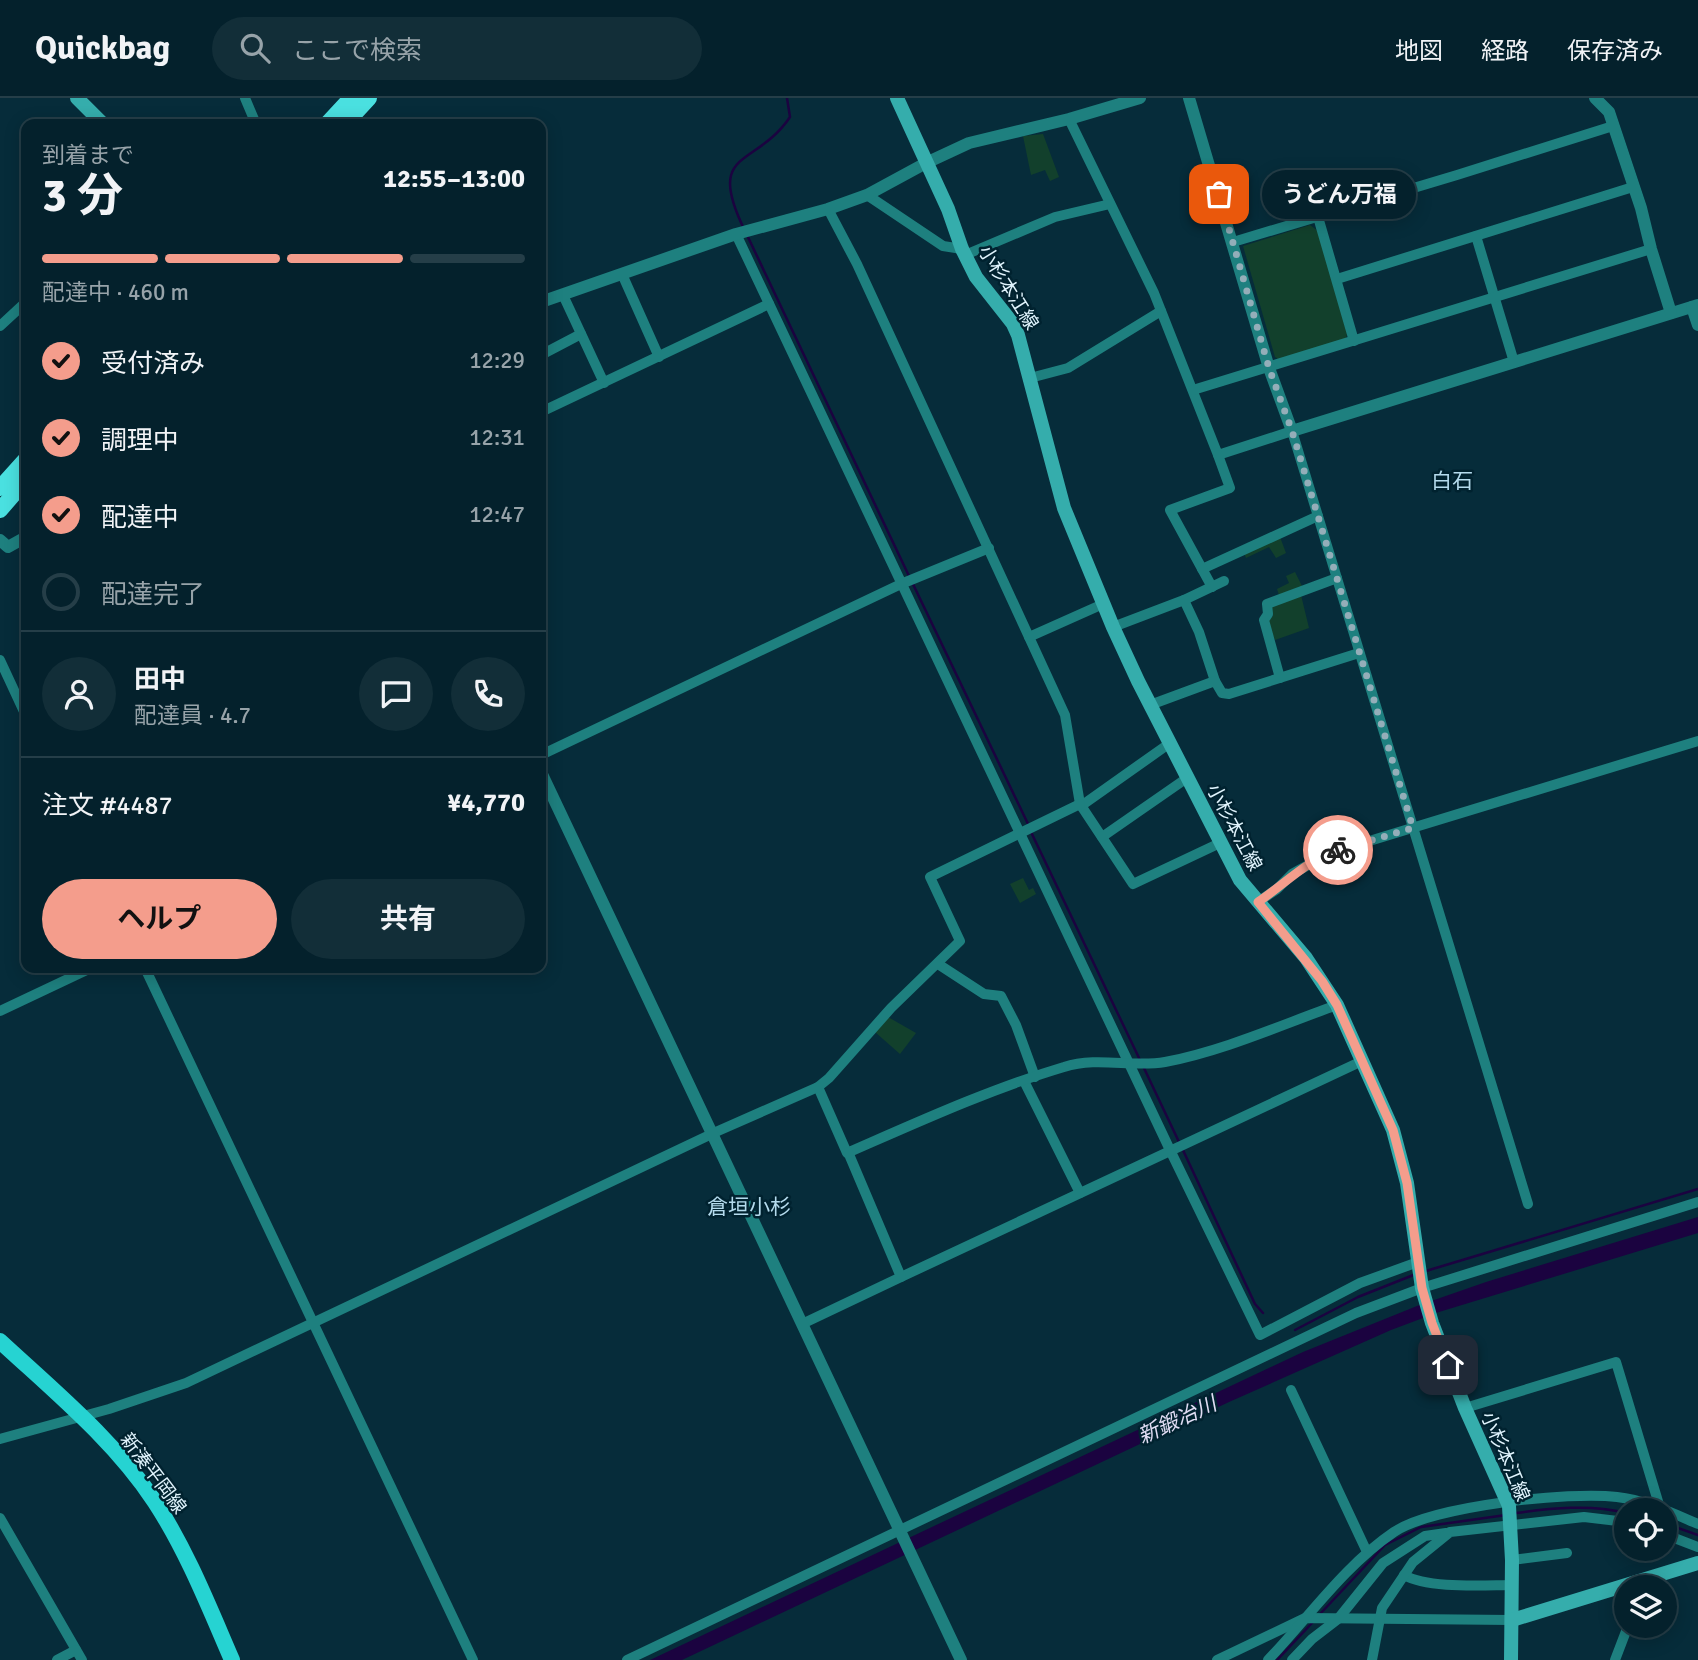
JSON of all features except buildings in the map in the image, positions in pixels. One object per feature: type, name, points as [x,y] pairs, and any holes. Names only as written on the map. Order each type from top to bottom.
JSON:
[{"type":"highway","points":[[332,119],[351,98]]},
{"type":"highway","points":[[350,119],[369,98]]},
{"type":"highway","points":[[0,488],[21,465]]},
{"type":"highway","points":[[0,510],[21,486]]},
{"type":"main road","points":[[77,98],[98,119]]},
{"type":"main road","name":"小杉本江線","points":[[897,98],[976,277],[1013,324],[1022,344],[1064,508],[1113,627],[1150,705],[1240,880],[1306,958],[1337,1005],[1393,1130],[1407,1183],[1422,1288],[1432,1323],[1509,1514],[1513,1560],[1511,1660]]},
{"type":"main road","name":"新湊平岡線","points":[[0,1340],[127,1465],[154,1502],[197,1580],[232,1660]]},
{"type":"main road","points":[[1666,1575],[1698,1563]]},
{"type":"main road","points":[[1512,1620],[1614,1591]]},
{"type":"street","points":[[245,98],[254,119]]},
{"type":"street","points":[[546,300],[736,234],[828,209],[867,195],[969,143],[1069,119],[1140,98]]},
{"type":"street","points":[[1189,98],[1269,368],[1292,431],[1528,1203]]},
{"type":"street","points":[[1595,98],[1609,112]]},
{"type":"street","points":[[1607,98],[1613,126],[1641,208],[1671,313]]},
{"type":"street","points":[[1069,119],[1161,311],[1230,488],[1170,510],[1212,587]]},
{"type":"street","points":[[1233,242],[1613,126]]},
{"type":"street","points":[[1337,279],[1633,187]]},
{"type":"street","points":[[867,195],[943,246],[964,252],[1055,217],[1111,204]]},
{"type":"street","points":[[828,209],[857,264],[1065,715],[1081,805],[1133,884],[1220,843]]},
{"type":"street","points":[[1318,218],[1354,341]]},
{"type":"street","points":[[736,234],[1260,1335],[1360,1283],[1418,1262]]},
{"type":"street","points":[[1476,236],[1514,362]]},
{"type":"street","points":[[1192,390],[1651,249]]},
{"type":"street","points":[[622,274],[659,357]]},
{"type":"street","points":[[563,295],[604,383]]},
{"type":"street","points":[[546,410],[769,304]]},
{"type":"street","points":[[1218,455],[1695,306],[1698,325]]},
{"type":"street","points":[[0,326],[21,307]]},
{"type":"street","points":[[1030,378],[1068,368],[1161,311]]},
{"type":"street","points":[[546,352],[581,334]]},
{"type":"street","points":[[1202,569],[1318,516]]},
{"type":"street","points":[[3,547],[21,539]]},
{"type":"street","points":[[546,753],[901,584],[989,548]]},
{"type":"street","points":[[1280,678],[1264,620],[1268,614],[1267,604],[1337,578]]},
{"type":"street","points":[[1113,627],[1185,600],[1224,581]]},
{"type":"street","points":[[1185,600],[1222,693],[1229,694],[1359,653]]},
{"type":"street","points":[[1029,637],[1103,604]]},
{"type":"street","points":[[0,660],[21,705]]},
{"type":"street","points":[[1150,705],[1216,681]]},
{"type":"street","points":[[1258,902],[1292,874],[1331,853],[1698,741]]},
{"type":"street","points":[[0,1439],[81,1417],[186,1383],[712,1134],[818,1087],[891,1008],[960,941],[930,877],[1081,805],[1170,743]]},
{"type":"street","points":[[1102,837],[1187,778]]},
{"type":"street","points":[[546,783],[961,1660]]},
{"type":"street","points":[[938,964],[984,994],[1001,996],[1016,1025],[1035,1077]]},
{"type":"street","points":[[0,1011],[80,973]]},
{"type":"street","points":[[147,973],[473,1660]]},
{"type":"street","points":[[848,1152],[983,1096],[1067,1066],[1098,1061],[1163,1062],[1217,1047],[1337,1005]]},
{"type":"street","points":[[802,1324],[1362,1061]]},
{"type":"street","points":[[1024,1081],[1080,1193]]},
{"type":"street","points":[[818,1087],[901,1277]]},
{"type":"street","points":[[627,1660],[901,1532],[1356,1313],[1422,1288],[1698,1202]]},
{"type":"street","points":[[1465,1408],[1615,1362],[1657,1498]]},
{"type":"street","points":[[1291,1390],[1367,1552]]},
{"type":"street","points":[[1293,1660],[1312,1639],[1338,1619],[1383,1563],[1425,1536],[1450,1532],[1509,1514],[1590,1495],[1624,1498]]},
{"type":"street","points":[[1268,1660],[1367,1552],[1409,1522],[1427,1517],[1509,1514],[1614,1521]]},
{"type":"street","points":[[1677,1515],[1698,1524]]},
{"type":"street","points":[[0,1518],[82,1660]]},
{"type":"street","points":[[1372,1660],[1382,1608],[1413,1562],[1450,1532]]},
{"type":"street","points":[[1677,1539],[1698,1547]]},
{"type":"street","points":[[1513,1560],[1567,1553]]},
{"type":"street","points":[[1404,1575],[1426,1581],[1465,1585],[1513,1585]]},
{"type":"street","points":[[1217,1660],[1304,1618],[1512,1620]]},
{"type":"street","points":[[1615,1660],[1623,1638]]},
{"type":"street","points":[[57,1660],[76,1650]]},
{"type":"green space","points":[[1043,134],[1059,177],[1050,181],[1045,170],[1031,175],[1023,136]]},
{"type":"green space","points":[[1310,225],[1318,231],[1347,333],[1346,339],[1278,359],[1275,357],[1243,246]]},
{"type":"green space","points":[[1280,537],[1286,553],[1276,558],[1269,547],[1246,558],[1244,553]]},
{"type":"green space","points":[[1295,572],[1302,586],[1279,595],[1277,589],[1289,583],[1286,576]]},
{"type":"green space","points":[[1301,595],[1309,628],[1275,640],[1266,620],[1273,616],[1270,606]]},
{"type":"green space","points":[[1023,878],[1029,890],[1033,888],[1036,894],[1020,903],[1010,884]]},
{"type":"green space","points":[[888,1017],[916,1033],[900,1054],[875,1032]]},
{"type":"water","name":"新鍛冶川","points":[[1698,1217],[1698,1233],[1439,1312],[1391,1330],[1229,1402],[682,1660],[650,1660],[1303,1352],[1417,1306],[1486,1282]]},
{"type":"waterway","points":[[744,229],[733,203],[730,184],[732,171],[777,133],[790,117],[787,98]]},
{"type":"waterway","points":[[747,235],[909,576]]},
{"type":"waterway","points":[[912,582],[1029,826]]},
{"type":"waterway","points":[[1031,832],[1140,1060]]},
{"type":"waterway","points":[[1143,1066],[1179,1142]]},
{"type":"waterway","points":[[1182,1148],[1255,1304],[1263,1313]]},
{"type":"waterway","points":[[1426,1271],[1698,1189]]},
{"type":"waterway","points":[[1295,1330],[1358,1297],[1416,1274]]},
{"type":"waterway","points":[[1516,1513],[1557,1508],[1614,1510]]},
{"type":"waterway","points":[[1320,1614],[1385,1545],[1421,1527],[1506,1515]]},
{"type":"waterway","points":[[1677,1528],[1698,1535]]},
{"type":"waterway","points":[[1277,1660],[1313,1622]]},
{"type":"way so far","points":[[1219,194],[1269,368],[1292,431],[1413,828],[1338,850]]},
{"type":"place","name":"うどん万福","points":[[1219,194]]},
{"type":"district","name":"白石","points":[[1452,481]]},
{"type":"district","name":"倉垣小杉","points":[[749,1207]]},
{"type":"route","points":[[1338,850],[1292,874],[1258,902],[1306,958],[1337,1005],[1393,1130],[1407,1183],[1422,1288],[1448,1365]]}]
